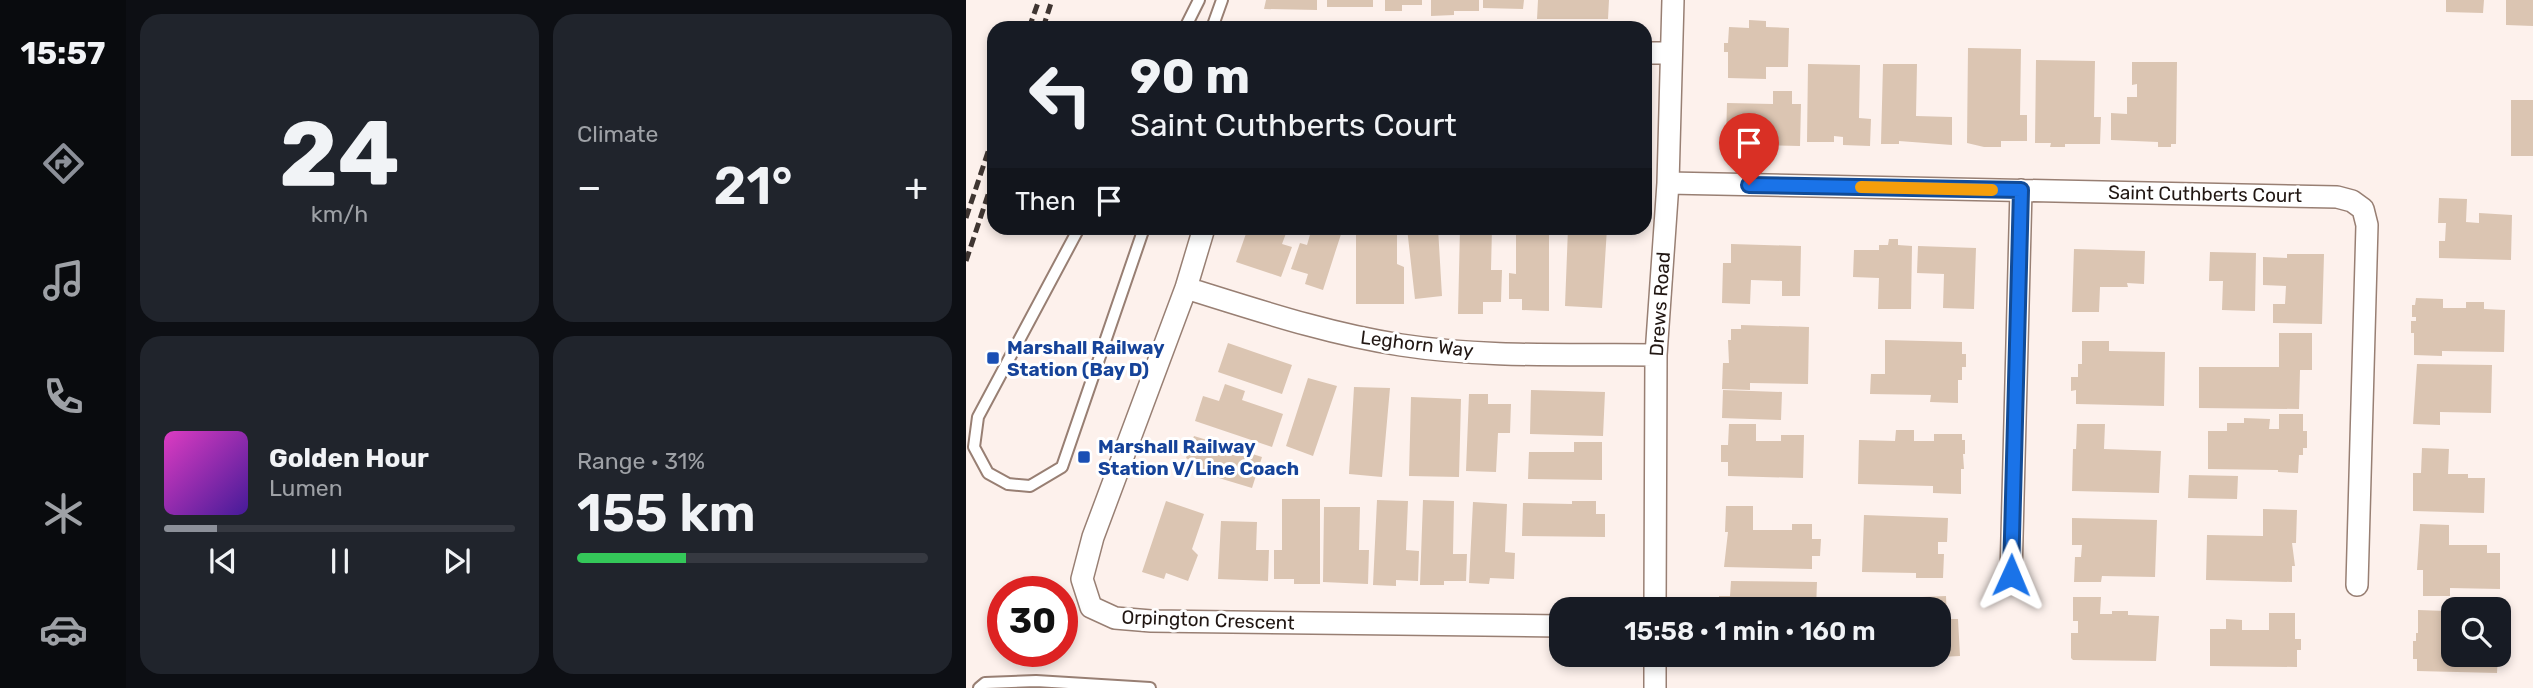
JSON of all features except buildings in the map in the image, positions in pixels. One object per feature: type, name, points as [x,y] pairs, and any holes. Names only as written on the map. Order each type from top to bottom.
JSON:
[{"type":"street","name":"Drews Road","points":[[1656,597],[1656,355],[1668,183],[1673,0]]},
{"type":"street","points":[[1652,53],[1671,53]]},
{"type":"street","name":"Saint Cuthberts Court","points":[[1668,183],[2337,197],[2352,201],[2363,209],[2367,236],[2357,585]]},
{"type":"street","points":[[2011,575],[2021,190]]},
{"type":"street","name":"Orpington Crescent","points":[[1202,235],[1186,288],[1093,537],[1082,579],[1091,607],[1115,618],[1152,621],[1549,626]]},
{"type":"street","name":"Leghorn Way","points":[[1186,288],[1322,329],[1401,345],[1466,352],[1656,355]]},
{"type":"street","points":[[1655,667],[1655,688]]},
{"type":"lane","points":[[1188,21],[1199,0]]},
{"type":"lane","points":[[1214,21],[1222,0]]},
{"type":"lane","points":[[1075,235],[978,417],[974,447],[988,473],[1008,484],[1030,486],[1062,467],[1142,235]]},
{"type":"lane","points":[[979,688],[985,683],[1037,681],[1150,688]]},
{"type":"railway","points":[[1032,21],[1039,0]]},
{"type":"railway","points":[[1045,21],[1052,0]]},
{"type":"railway","points":[[966,218],[987,155]]},
{"type":"railway","points":[[966,261],[987,198]]},
{"type":"slow traffic","points":[[1861,187],[1992,190]]},
{"type":"place","name":"Marshall Railway Station (Bay D)","points":[[993,358]]},
{"type":"place","name":"Marshall Railway Station V/Line Coach","points":[[1084,457]]},
{"type":"route","points":[[1749,185],[2021,190],[2011,575]]}]
